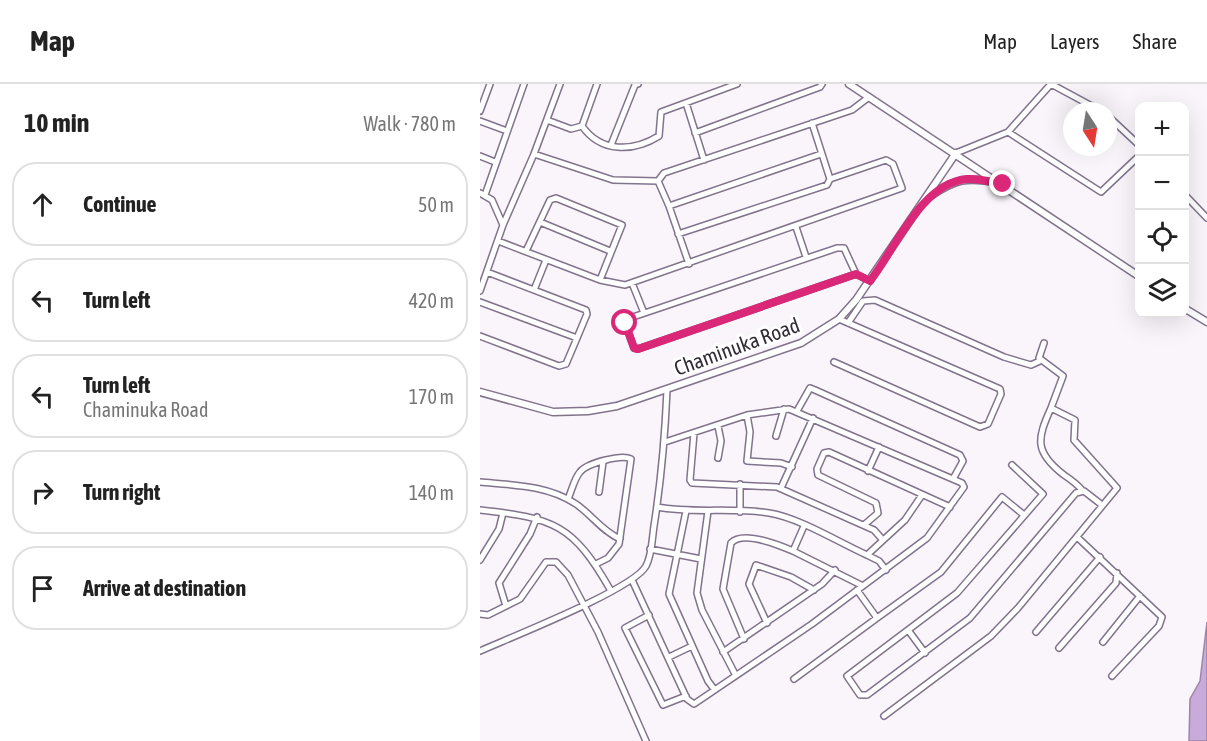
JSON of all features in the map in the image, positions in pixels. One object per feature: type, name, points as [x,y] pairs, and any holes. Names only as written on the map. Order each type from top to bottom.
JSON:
[{"type":"main road","points":[[849,84],[1135,274]]},
{"type":"main road","name":"Chaminuka Road","points":[[480,392],[526,406],[563,413],[617,406],[801,343],[839,319],[870,281],[956,153]]},
{"type":"main road","points":[[926,199],[950,183],[959,180],[977,179],[1003,184]]},
{"type":"main road","points":[[1189,311],[1207,322]]},
{"type":"street","points":[[480,111],[490,84]]},
{"type":"street","points":[[503,225],[492,200],[482,194],[524,84]]},
{"type":"street","points":[[480,291],[503,225],[534,154],[560,84]]},
{"type":"street","points":[[582,126],[597,84]]},
{"type":"street","points":[[611,145],[638,84]]},
{"type":"street","points":[[582,126],[589,135],[611,145],[629,149],[657,138],[660,113],[737,84]]},
{"type":"street","points":[[694,133],[822,84]]},
{"type":"street","points":[[956,153],[1008,132],[1051,84],[1084,102]]},
{"type":"street","points":[[658,181],[664,173],[852,110],[869,96]]},
{"type":"street","points":[[686,103],[704,160]]},
{"type":"street","points":[[546,120],[571,129],[582,126]]},
{"type":"street","points":[[480,121],[507,131]]},
{"type":"street","points":[[812,123],[830,179]]},
{"type":"street","points":[[1117,124],[1135,141]]},
{"type":"street","points":[[1008,132],[1101,192],[1139,156]]},
{"type":"street","points":[[534,154],[613,180],[658,181]]},
{"type":"street","points":[[669,206],[821,154]]},
{"type":"street","points":[[480,156],[495,162]]},
{"type":"street","points":[[498,241],[600,280],[625,285],[902,188],[893,164],[886,160],[830,179],[827,185],[678,234]]},
{"type":"street","points":[[658,181],[669,206],[688,264]]},
{"type":"street","points":[[526,251],[550,200],[556,198],[622,225],[600,280]]},
{"type":"street","points":[[1189,198],[1207,218]]},
{"type":"street","points":[[540,222],[610,251]]},
{"type":"street","points":[[796,227],[806,257]]},
{"type":"street","points":[[856,274],[634,348],[625,323],[627,319],[806,257],[844,248],[856,274],[870,281]]},
{"type":"street","points":[[534,290],[546,260]]},
{"type":"street","points":[[480,336],[559,366],[566,364],[587,314],[586,310],[487,272]]},
{"type":"street","points":[[632,283],[644,313]]},
{"type":"street","points":[[848,323],[863,301],[875,300],[1004,357],[1031,364],[1042,360]]},
{"type":"street","points":[[480,302],[577,338]]},
{"type":"street","points":[[834,362],[980,428],[988,424],[1001,394],[999,388],[839,319]]},
{"type":"street","points":[[1044,343],[1040,353],[1042,360],[1063,376],[1040,435],[1040,445],[1044,455],[1102,506]]},
{"type":"street","points":[[797,411],[806,392],[810,388],[815,390],[960,455],[963,461],[953,479]]},
{"type":"street","points":[[480,651],[611,591],[632,580],[646,567],[657,507],[665,442],[667,390]]},
{"type":"street","points":[[884,716],[991,636],[1116,490],[1117,485],[1074,440],[1075,420],[1051,408]]},
{"type":"street","points":[[632,580],[689,702],[694,704],[886,570],[927,538],[964,487],[953,479],[797,411],[784,409],[747,415],[665,442]]},
{"type":"street","points":[[776,436],[784,409]]},
{"type":"street","points":[[747,415],[750,432],[747,460],[781,463],[792,467]]},
{"type":"street","points":[[781,488],[813,418]]},
{"type":"street","points":[[718,426],[720,441],[718,458]]},
{"type":"street","points":[[694,433],[691,482],[781,488],[874,530],[882,539]]},
{"type":"street","points":[[868,471],[879,447]]},
{"type":"street","points":[[864,525],[878,513],[876,503],[821,477],[817,469],[822,455],[827,452],[950,507]]},
{"type":"street","points":[[568,499],[582,470],[603,462],[627,457],[632,462],[620,539],[615,551],[596,564]]},
{"type":"street","points":[[600,492],[603,462]]},
{"type":"street","points":[[1012,465],[1043,494],[957,593],[847,675],[856,691],[867,695],[970,618],[1076,494],[1082,490]]},
{"type":"street","points":[[480,482],[535,488],[568,499],[605,531],[620,539]]},
{"type":"street","points":[[740,484],[740,512]]},
{"type":"street","points":[[867,555],[904,520],[922,495]]},
{"type":"street","points":[[794,679],[941,572],[1002,497],[1024,515]]},
{"type":"street","points":[[657,507],[686,511],[769,513],[804,526],[867,555],[879,561],[886,570]]},
{"type":"street","points":[[480,510],[537,517],[565,532],[596,564],[611,591]]},
{"type":"street","points":[[686,511],[669,594],[714,689]]},
{"type":"street","points":[[708,511],[698,597],[735,674]]},
{"type":"street","points":[[480,560],[499,529],[503,513]]},
{"type":"street","points":[[506,606],[500,583],[530,534],[537,517]]},
{"type":"street","points":[[793,551],[804,526]]},
{"type":"street","points":[[1077,537],[1117,572],[1162,620],[1112,676]]},
{"type":"street","points":[[744,639],[723,589],[731,543],[737,539],[767,541],[835,570],[863,586]]},
{"type":"street","points":[[650,549],[701,559]]},
{"type":"street","points":[[1036,632],[1100,556]]},
{"type":"street","points":[[480,614],[485,616],[524,595],[543,566],[552,560],[568,575],[598,632],[646,741]]},
{"type":"street","points":[[767,623],[749,584],[756,565],[791,578],[814,590]]},
{"type":"street","points":[[723,652],[814,590],[835,570]]},
{"type":"street","points":[[1059,648],[1116,583],[1117,572]]},
{"type":"street","points":[[857,590],[878,618]]},
{"type":"street","points":[[1103,642],[1140,596]]},
{"type":"street","points":[[649,615],[625,627],[663,705],[686,696]]},
{"type":"street","points":[[908,630],[925,653]]},
{"type":"street","points":[[669,657],[692,646]]},
{"type":"shaded area","points":[[1207,622],[1207,741],[1189,741],[1190,699],[1200,681]]},
{"type":"route","points":[[625,323],[634,348],[638,349],[856,274],[870,281],[926,199],[950,183],[959,180],[977,179],[1003,184]]}]
